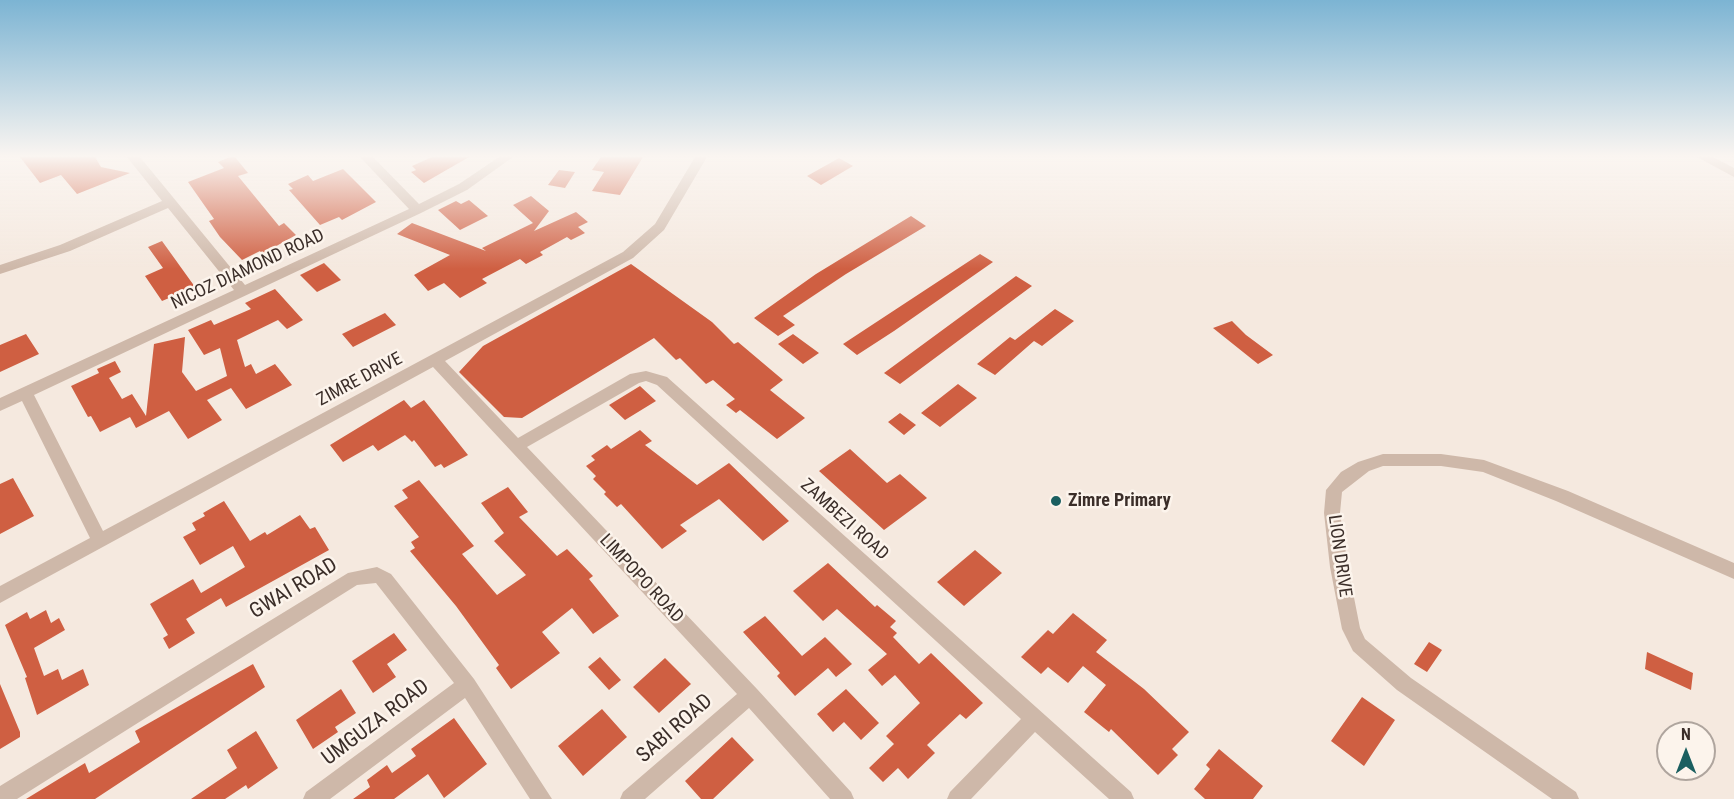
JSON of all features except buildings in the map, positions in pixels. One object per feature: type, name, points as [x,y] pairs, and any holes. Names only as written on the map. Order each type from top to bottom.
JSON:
[{"type":"street","points":[[161,194],[243,292]]},
{"type":"street","points":[[402,194],[417,210]]},
{"type":"street","name":"NICOZ DIAMOND ROAD","points":[[0,405],[448,194]]},
{"type":"street","name":"ZIMRE DRIVE","points":[[0,595],[436,361],[628,255],[660,227],[679,194]]},
{"type":"street","points":[[0,270],[65,248],[168,203]]},
{"type":"street","name":"LIMPOPO ROAD","points":[[436,361],[750,695],[844,799]]},
{"type":"street","name":"ZAMBEZI ROAD","points":[[516,446],[635,378],[656,377],[1124,799]]},
{"type":"street","points":[[26,394],[100,542]]},
{"type":"street","name":"LION DRIVE","points":[[1569,799],[1404,684],[1359,645],[1351,629],[1339,567],[1332,513],[1334,490],[1347,477],[1364,466],[1383,460],[1441,460],[1484,466],[1562,496],[1734,571]]},
{"type":"street","name":"GWAI ROAD","points":[[0,798],[354,578],[377,575],[385,579],[467,685],[542,799]]},
{"type":"street","name":"UMGUZA ROAD","points":[[313,799],[467,685]]},
{"type":"street","name":"SABI ROAD","points":[[630,799],[750,695]]},
{"type":"street","points":[[957,799],[1034,719]]},
{"type":"place","name":"Zimre Primary","points":[[1056,501]]}]
